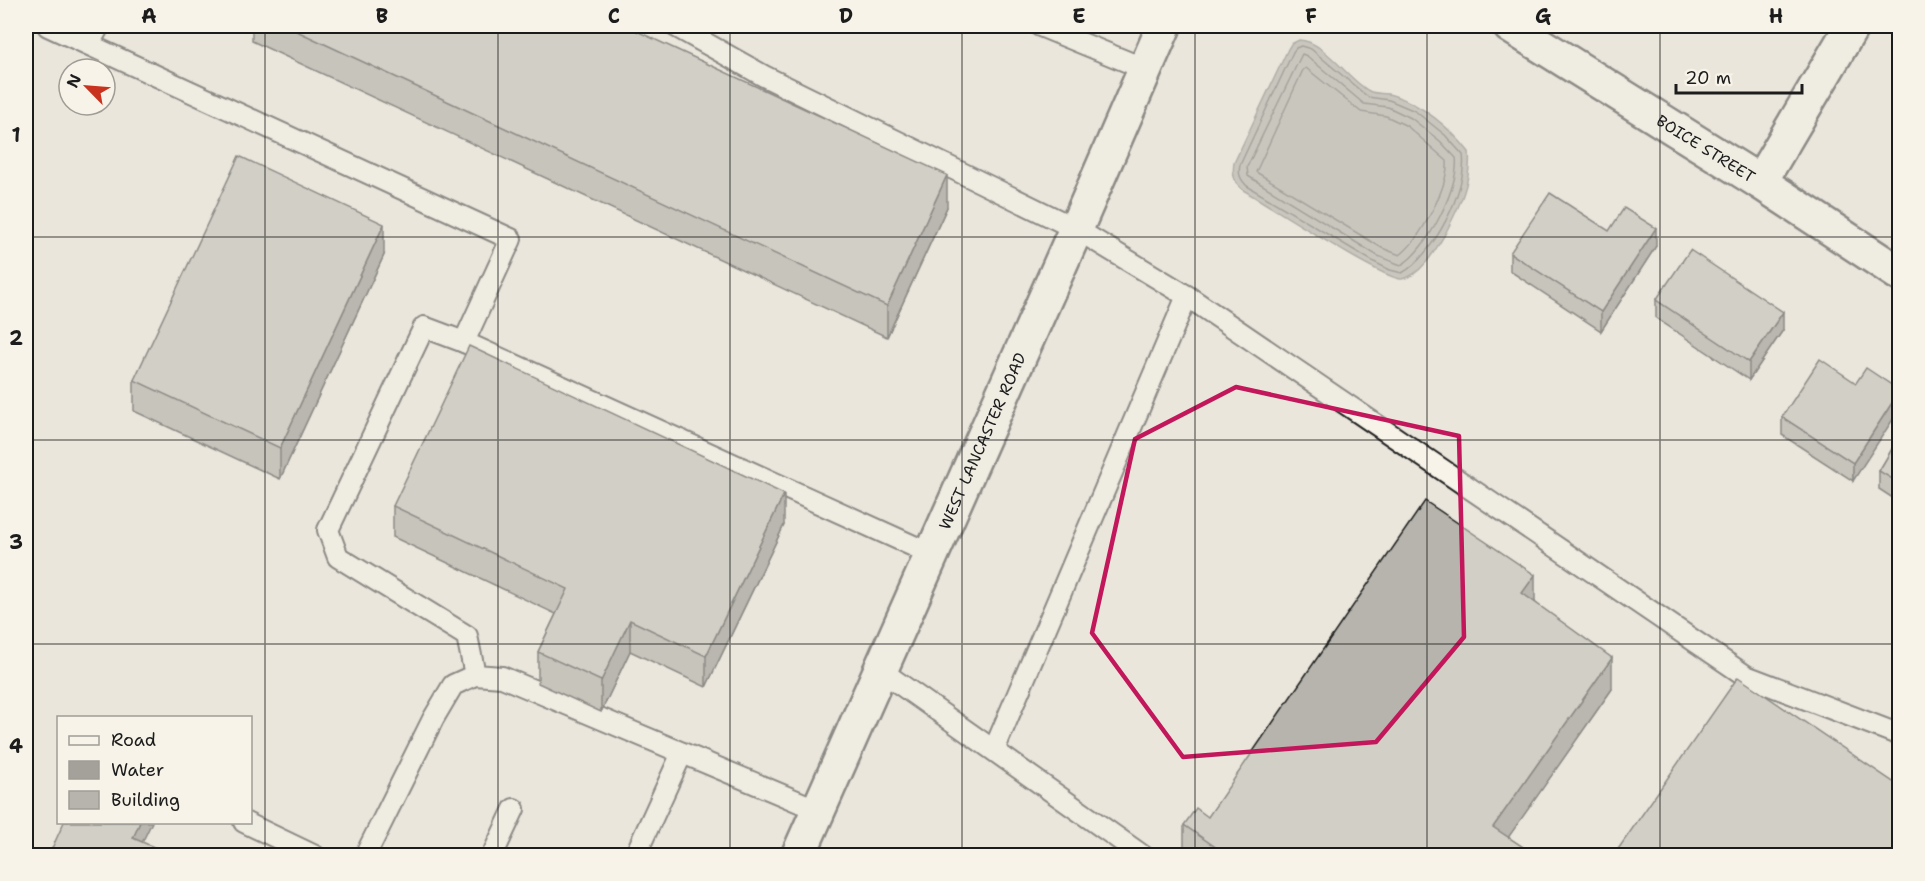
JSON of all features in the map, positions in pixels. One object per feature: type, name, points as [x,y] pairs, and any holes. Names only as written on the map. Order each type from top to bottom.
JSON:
[{"type":"street","name":"WEST LANCASTER ROAD","points":[[798,855],[1164,26]]},
{"type":"street","name":"BOICE STREET","points":[[1510,26],[1760,182],[1899,274]]},
{"type":"street","points":[[1760,182],[1852,26]]},
{"type":"lane","points":[[48,26],[511,239],[464,342]]},
{"type":"lane","points":[[89,44],[99,26]]},
{"type":"lane","points":[[675,26],[764,76],[1076,229],[1187,296],[1746,676],[1899,735]]},
{"type":"lane","points":[[1040,26],[1145,69]]},
{"type":"lane","points":[[994,750],[1187,296]]},
{"type":"lane","points":[[475,675],[468,636],[338,557],[328,530],[424,327],[464,342],[931,554]]},
{"type":"lane","points":[[880,670],[1143,855]]},
{"type":"lane","points":[[365,855],[433,719],[453,685],[475,675],[502,677],[818,810]]},
{"type":"lane","points":[[635,855],[682,753]]},
{"type":"lane","points":[[492,855],[514,809]]},
{"type":"lane","points":[[248,824],[315,855]]},
{"type":"highlighted area","points":[[1236,387],[1459,436],[1464,637],[1376,742],[1183,757],[1092,633],[1135,439]]},
{"type":"water","points":[[1299,40],[1309,42],[1327,53],[1369,91],[1392,95],[1425,111],[1453,134],[1469,152],[1466,185],[1455,215],[1432,254],[1422,267],[1409,277],[1402,279],[1373,268],[1243,190],[1236,181],[1234,163],[1288,49],[1291,44]]},
{"type":"building","points":[[286,26],[626,26],[947,175],[887,306]]},
{"type":"building","points":[[239,156],[384,224],[280,448],[134,380]]},
{"type":"building","points":[[1550,193],[1609,231],[1624,208],[1656,228],[1601,312],[1510,253]]},
{"type":"building","points":[[1690,250],[1783,312],[1749,362],[1656,300]]},
{"type":"building","points":[[469,346],[784,494],[706,656],[630,620],[601,681],[538,652],[568,589],[393,506]]},
{"type":"building","points":[[1820,359],[1856,383],[1866,368],[1899,390],[1853,463],[1782,417]]},
{"type":"building","points":[[1899,437],[1899,483],[1879,471]]},
{"type":"building","points":[[1425,501],[1535,575],[1522,593],[1612,658],[1493,827],[1535,855],[1227,855],[1184,825],[1196,808],[1208,817]]},
{"type":"building","points":[[1738,677],[1899,786],[1899,855],[1614,855]]},
{"type":"building","points":[[63,824],[139,824],[133,838],[172,855],[49,855]]}]
